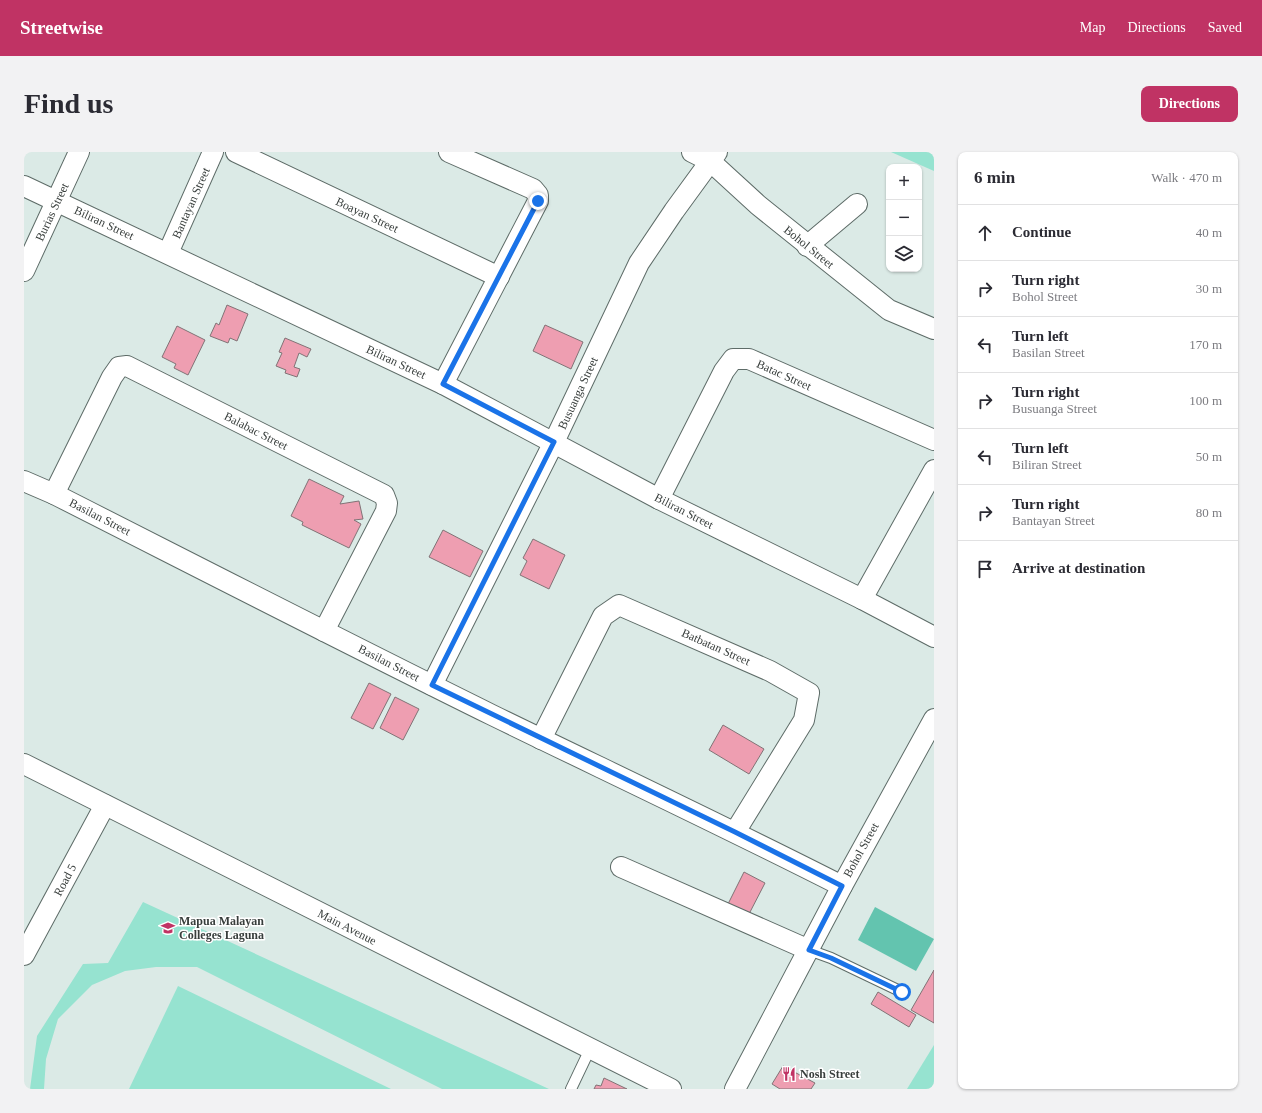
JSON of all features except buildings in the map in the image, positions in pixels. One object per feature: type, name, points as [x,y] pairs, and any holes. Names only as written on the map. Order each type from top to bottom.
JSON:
[{"type":"street","name":"Burias Street","points":[[24,272],[79,152]]},
{"type":"street","name":"Bantayan Street","points":[[168,253],[213,152]]},
{"type":"street","name":"Boayan Street","points":[[236,152],[499,277]]},
{"type":"street","points":[[443,384],[538,201],[538,195],[533,189],[449,152]]},
{"type":"street","name":"Bohol Street","points":[[692,152],[714,156],[758,205],[888,310],[934,329]]},
{"type":"street","name":"Busuanga Street","points":[[432,685],[554,442],[639,263],[714,156]]},
{"type":"street","name":"Biliran Street","points":[[24,186],[443,384],[659,499],[862,599],[934,637]]},
{"type":"street","points":[[807,246],[857,204]]},
{"type":"street","name":"Batac Street","points":[[659,499],[724,371],[733,359],[749,359],[934,440]]},
{"type":"street","name":"Balabac Street","points":[[54,494],[112,377],[119,367],[127,366],[384,495],[387,503],[386,511],[324,631]]},
{"type":"street","points":[[862,599],[934,470]]},
{"type":"street","name":"Basilan Street","points":[[24,481],[54,494],[541,739],[735,832],[842,886]]},
{"type":"street","name":"Batbatan Street","points":[[541,739],[603,616],[619,605],[770,671],[809,693],[804,720],[735,832]]},
{"type":"street","name":"Bohol Street","points":[[735,1089],[842,886],[934,719]]},
{"type":"street","name":"Main Avenue","points":[[24,764],[671,1089]]},
{"type":"street","name":"Road 5","points":[[24,955],[105,805]]},
{"type":"street","points":[[621,867],[809,950]]},
{"type":"lane","points":[[809,950],[831,958],[902,992]]},
{"type":"lane","points":[[571,1089],[590,1049]]},
{"type":"shaded area","points":[[891,152],[934,152],[934,171],[922,166],[922,164],[918,164]]},
{"type":"shaded area","points":[[143,902],[549,1089],[442,1089],[197,967],[156,967],[125,971],[92,985],[58,1019],[46,1059],[44,1089],[30,1089],[37,1036],[83,964],[108,963]]},
{"type":"shaded area","points":[[875,907],[934,939],[916,971],[858,940]]},
{"type":"shaded area","points":[[178,986],[391,1089],[129,1089]]},
{"type":"shaded area","points":[[934,1045],[934,1089],[907,1089]]},
{"type":"place","name":"Mapua Malayan Colleges Laguna","points":[[168,928]]},
{"type":"place","name":"Nosh Street","points":[[789,1074]]},
{"type":"route","points":[[538,201],[443,384],[554,442],[432,685],[735,832],[842,886],[809,950],[831,958],[902,992]]}]
